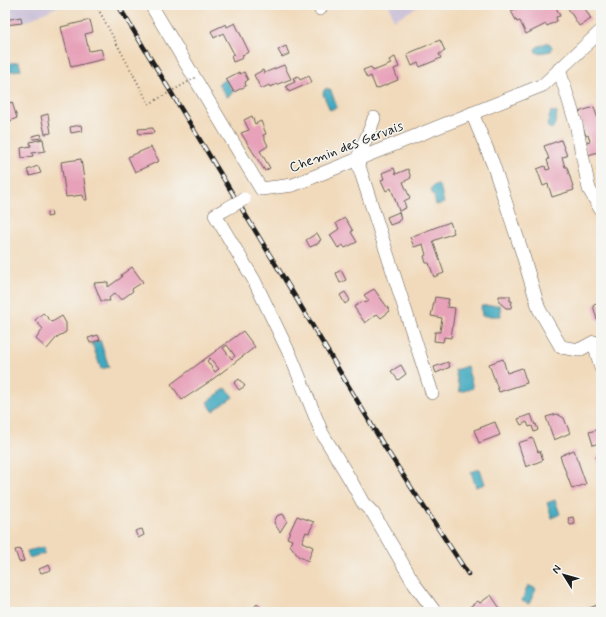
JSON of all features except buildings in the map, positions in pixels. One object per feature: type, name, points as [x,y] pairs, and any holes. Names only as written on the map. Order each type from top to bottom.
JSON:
[{"type":"street","points":[[151,5],[261,189],[215,215],[254,280],[292,360],[322,433],[363,503],[373,513],[415,585],[435,612]]},
{"type":"street","name":"Chemin des Gervais","points":[[261,189],[293,185],[543,85],[601,31]]},
{"type":"street","points":[[559,69],[576,124],[589,188],[601,210]]},
{"type":"street","points":[[472,113],[493,164],[539,308],[561,347],[579,350],[594,342],[601,368]]},
{"type":"street","points":[[374,118],[357,160],[432,393]]},
{"type":"path","points":[[96,5],[149,104],[195,78]]},
{"type":"shaded area","points":[[5,5],[61,5],[27,21],[5,25]]},
{"type":"shaded area","points":[[389,5],[421,5],[394,20]]},
{"type":"water","points":[[546,43],[551,45],[551,51],[536,52],[535,50],[537,47]]},
{"type":"water","points":[[19,62],[21,70],[5,72],[5,64]]},
{"type":"water","points":[[226,79],[234,92],[227,97],[218,84]]},
{"type":"water","points":[[327,88],[331,91],[337,107],[330,110],[323,94],[324,90]]},
{"type":"water","points":[[551,111],[557,113],[554,127],[550,129],[547,126]]},
{"type":"water","points":[[437,184],[441,189],[444,203],[436,205],[431,191],[432,187]]},
{"type":"water","points":[[500,305],[501,316],[482,316],[481,306]]},
{"type":"water","points":[[100,340],[109,367],[101,369],[92,343]]},
{"type":"water","points":[[467,366],[473,388],[460,392],[455,370]]},
{"type":"water","points":[[226,388],[233,397],[213,411],[207,402]]},
{"type":"water","points":[[480,469],[485,484],[476,487],[471,472]]},
{"type":"water","points":[[555,500],[560,514],[552,518],[547,503]]},
{"type":"water","points":[[44,547],[45,553],[29,558],[27,551]]},
{"type":"water","points":[[528,585],[536,589],[529,604],[522,601]]},
{"type":"railway","points":[[118,5],[386,449],[468,574]]}]
